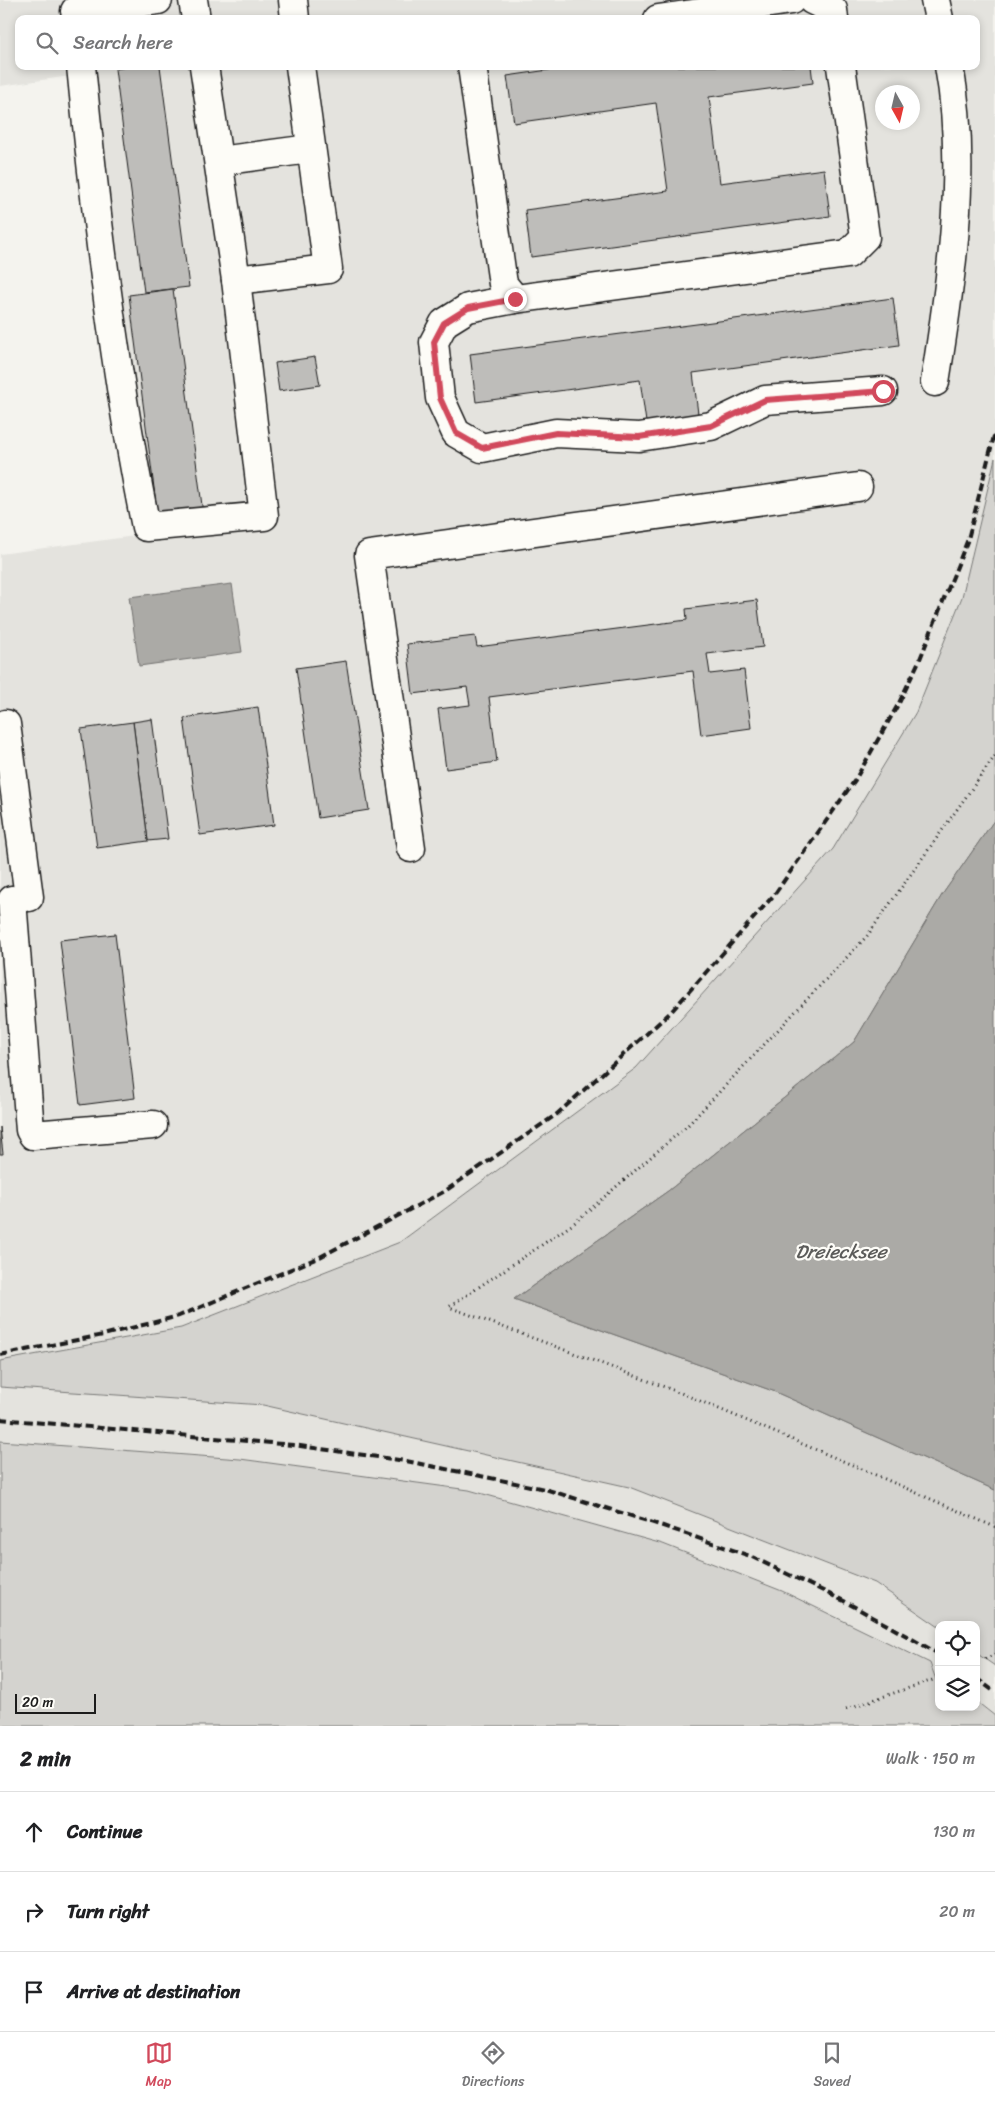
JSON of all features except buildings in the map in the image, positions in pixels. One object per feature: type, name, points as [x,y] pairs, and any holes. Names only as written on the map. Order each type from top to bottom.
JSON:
[{"type":"lane","points":[[75,10],[158,0]]},
{"type":"lane","points":[[193,0],[195,15]]},
{"type":"lane","points":[[293,0],[295,15]]},
{"type":"lane","points":[[686,15],[791,0]]},
{"type":"lane","points":[[812,0],[833,10],[834,15]]},
{"type":"lane","points":[[935,0],[938,15]]},
{"type":"lane","points":[[81,70],[91,171],[121,399],[146,527],[264,516],[236,280],[205,70]]},
{"type":"lane","points":[[236,280],[328,269],[300,70]]},
{"type":"lane","points":[[473,70],[503,284],[515,299]]},
{"type":"lane","points":[[842,70],[865,237],[848,254],[515,299],[468,308],[444,323],[434,342],[440,398],[456,433],[482,448],[556,433],[639,437],[711,426],[765,400],[883,391]]},
{"type":"lane","points":[[935,382],[949,291],[956,201],[956,134],[949,70]]},
{"type":"lane","points":[[219,161],[310,149]]},
{"type":"lane","points":[[412,848],[368,555],[858,487]]},
{"type":"lane","points":[[6,724],[20,899],[30,1130],[33,1135],[153,1124]]},
{"type":"path","points":[[995,756],[867,936],[688,1125],[573,1224],[449,1307],[682,1393],[995,1527]]},
{"type":"path","points":[[985,1659],[995,1654]]},
{"type":"path","points":[[846,1709],[933,1680]]},
{"type":"shaded area","points":[[0,0],[995,0],[995,458],[962,597],[916,712],[833,849],[636,1068],[400,1242],[181,1328],[0,1361],[0,554],[142,535],[77,75],[0,86]]},
{"type":"shaded area","points":[[995,458],[995,819],[942,895],[854,1042],[668,1191],[514,1299],[773,1391],[995,1490],[995,1666],[980,1656],[980,1621],[935,1621],[935,1624],[875,1583],[629,1487],[263,1405],[0,1387],[0,1361],[181,1328],[400,1242],[636,1068],[833,849],[916,712],[962,597]]},
{"type":"shaded area","points":[[0,1387],[263,1405],[629,1487],[875,1583],[935,1624],[935,1677],[930,1663],[782,1591],[663,1544],[469,1490],[240,1459],[0,1441]]},
{"type":"shaded area","points":[[0,1441],[240,1459],[469,1490],[663,1544],[782,1591],[930,1663],[935,1677],[935,1711],[980,1711],[980,1704],[995,1716],[995,1726],[0,1726]]},
{"type":"shaded area","points":[[980,1656],[995,1666],[995,1716],[980,1704]]},
{"type":"water","points":[[232,584],[242,652],[139,666],[129,597]]},
{"type":"water","name":"Dreiecksee","points":[[995,819],[995,1490],[773,1391],[514,1299],[668,1191],[854,1042],[942,895]]},
{"type":"railway","points":[[0,1355],[103,1335],[179,1316],[320,1257],[445,1191],[557,1114],[671,1012],[774,895],[855,780],[899,703],[920,659],[968,539],[995,432]]},
{"type":"railway","points":[[0,1419],[293,1445],[406,1461],[545,1489],[750,1556],[844,1601],[935,1652]]},
{"type":"railway","points":[[980,1681],[995,1692]]},
{"type":"route","points":[[515,299],[468,308],[444,323],[434,342],[440,398],[456,433],[482,448],[556,433],[639,437],[711,426],[765,400],[883,391]]}]
